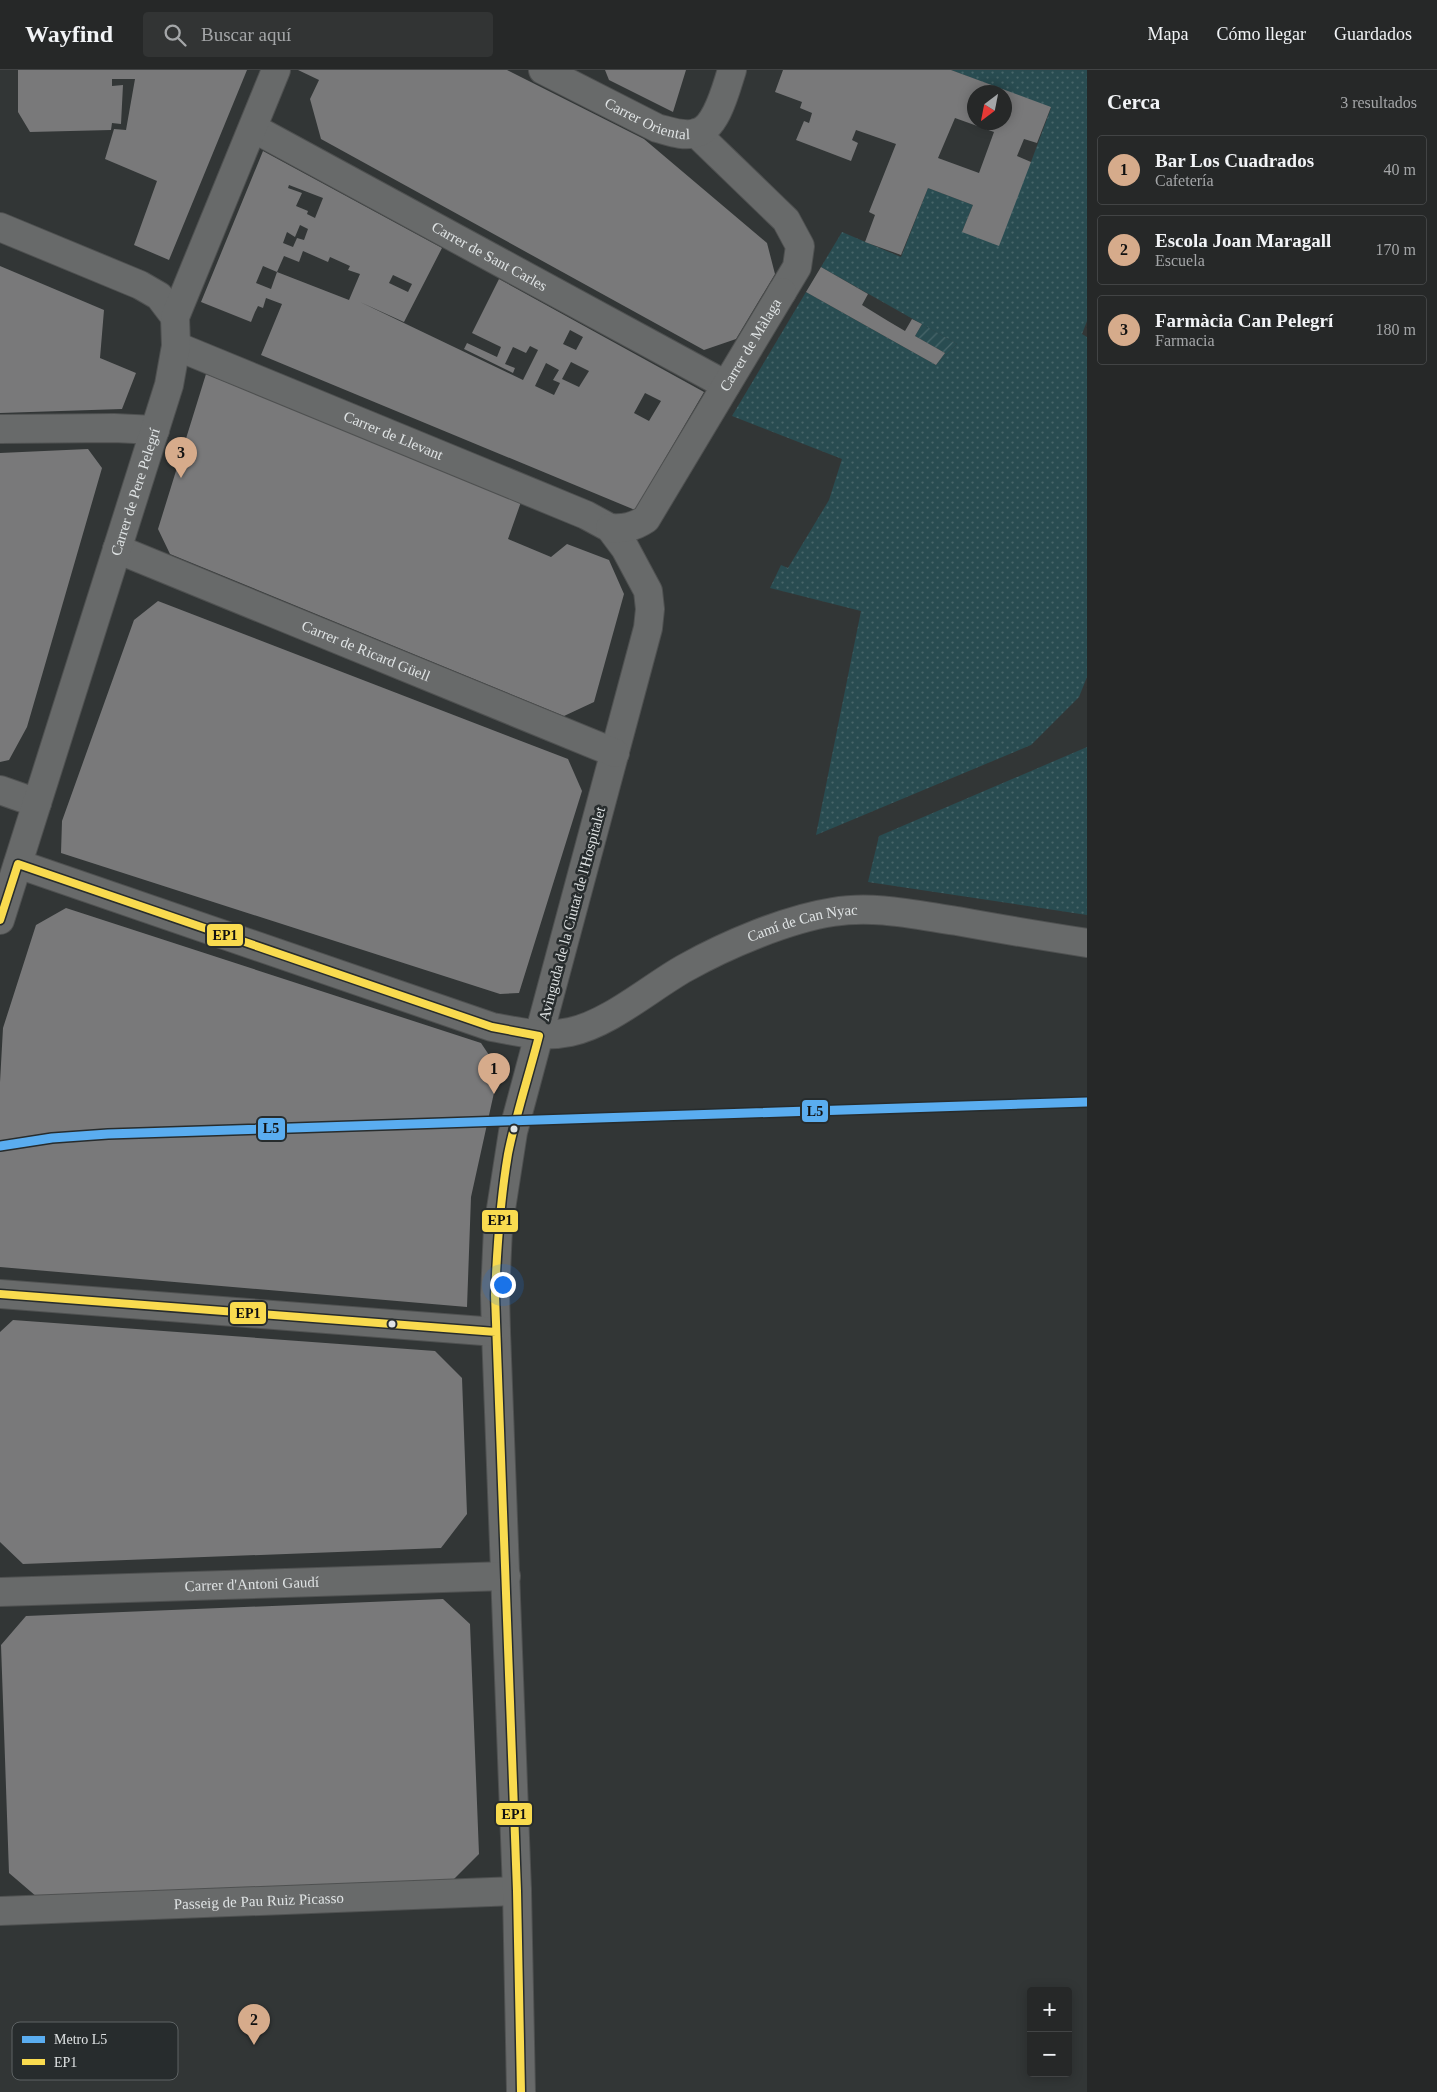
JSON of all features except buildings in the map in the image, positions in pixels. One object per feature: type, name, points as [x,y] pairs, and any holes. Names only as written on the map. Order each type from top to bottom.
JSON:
[{"type":"street","name":"Carrer de Pere Pelegrí","points":[[0,920],[169,385],[176,346],[176,317],[276,70]]},
{"type":"street","points":[[696,133],[706,127],[717,113],[732,70]]},
{"type":"street","name":"Carrer Oriental","points":[[557,73],[657,128],[675,133],[696,133],[786,220],[800,246]]},
{"type":"street","name":"Carrer de Sant Carles","points":[[253,128],[726,385]]},
{"type":"street","points":[[0,227],[140,285],[158,296],[176,317]]},
{"type":"street","name":"Carrer de Màlaga","points":[[610,528],[624,529],[636,526],[646,519],[797,267],[800,246]]},
{"type":"street","name":"Carrer de Llevant","points":[[176,346],[586,514],[610,528]]},
{"type":"street","points":[[0,429],[126,428],[155,430]]},
{"type":"street","name":"Avinguda de la Ciutat de l'Hospitalet","points":[[521,2092],[517,1891],[495,1295],[498,1228],[504,1178],[513,1132],[648,628],[650,609],[648,591],[625,548],[610,528]]},
{"type":"street","name":"Carrer de Ricard Güell","points":[[117,549],[615,753]]},
{"type":"street","points":[[0,790],[37,803]]},
{"type":"street","name":"Camí de Can Nyac","points":[[18,864],[492,1027],[539,1036],[571,1032],[588,1026],[605,1018],[686,968],[729,946],[774,928],[833,912],[866,910],[900,912],[1087,943]]},
{"type":"street","points":[[0,1294],[496,1332]]},
{"type":"street","name":"Carrer d'Antoni Gaudí","points":[[0,1592],[506,1576]]},
{"type":"street","name":"Passeig de Pau Ruiz Picasso","points":[[0,1912],[517,1891]]},
{"type":"shaded area","points":[[951,70],[1087,70],[1087,321],[1082,334],[1087,337],[1087,677],[1079,697],[1031,745],[816,835],[861,611],[770,588],[781,565],[788,568],[829,500],[842,459],[732,416],[806,292],[936,365],[957,344],[821,267],[842,232],[901,257],[928,188],[973,205],[962,232],[1031,162],[1051,108],[1012,93],[1012,85],[990,85]]},
{"type":"shaded area","points":[[922,324],[957,344],[936,365],[945,353],[915,336]]},
{"type":"shaded area","points":[[1087,747],[1087,915],[868,882],[879,836]]},
{"type":"metro line","name":"L5","points":[[0,1146],[52,1138],[108,1134],[1087,1102]]},
{"type":"transit line","name":"EP1","points":[[0,920],[18,864],[492,1027],[539,1036],[508,1154],[499,1224],[495,1295],[517,1891],[521,2092]]},
{"type":"transit line","name":"EP1","points":[[0,1294],[496,1332]]},
{"type":"place","name":"Farmàcia Can Pelegrí","points":[[181,478]]},
{"type":"place","name":"Bar Los Cuadrados","points":[[494,1094]]},
{"type":"place","name":"Escola Joan Maragall","points":[[254,2045]]}]
